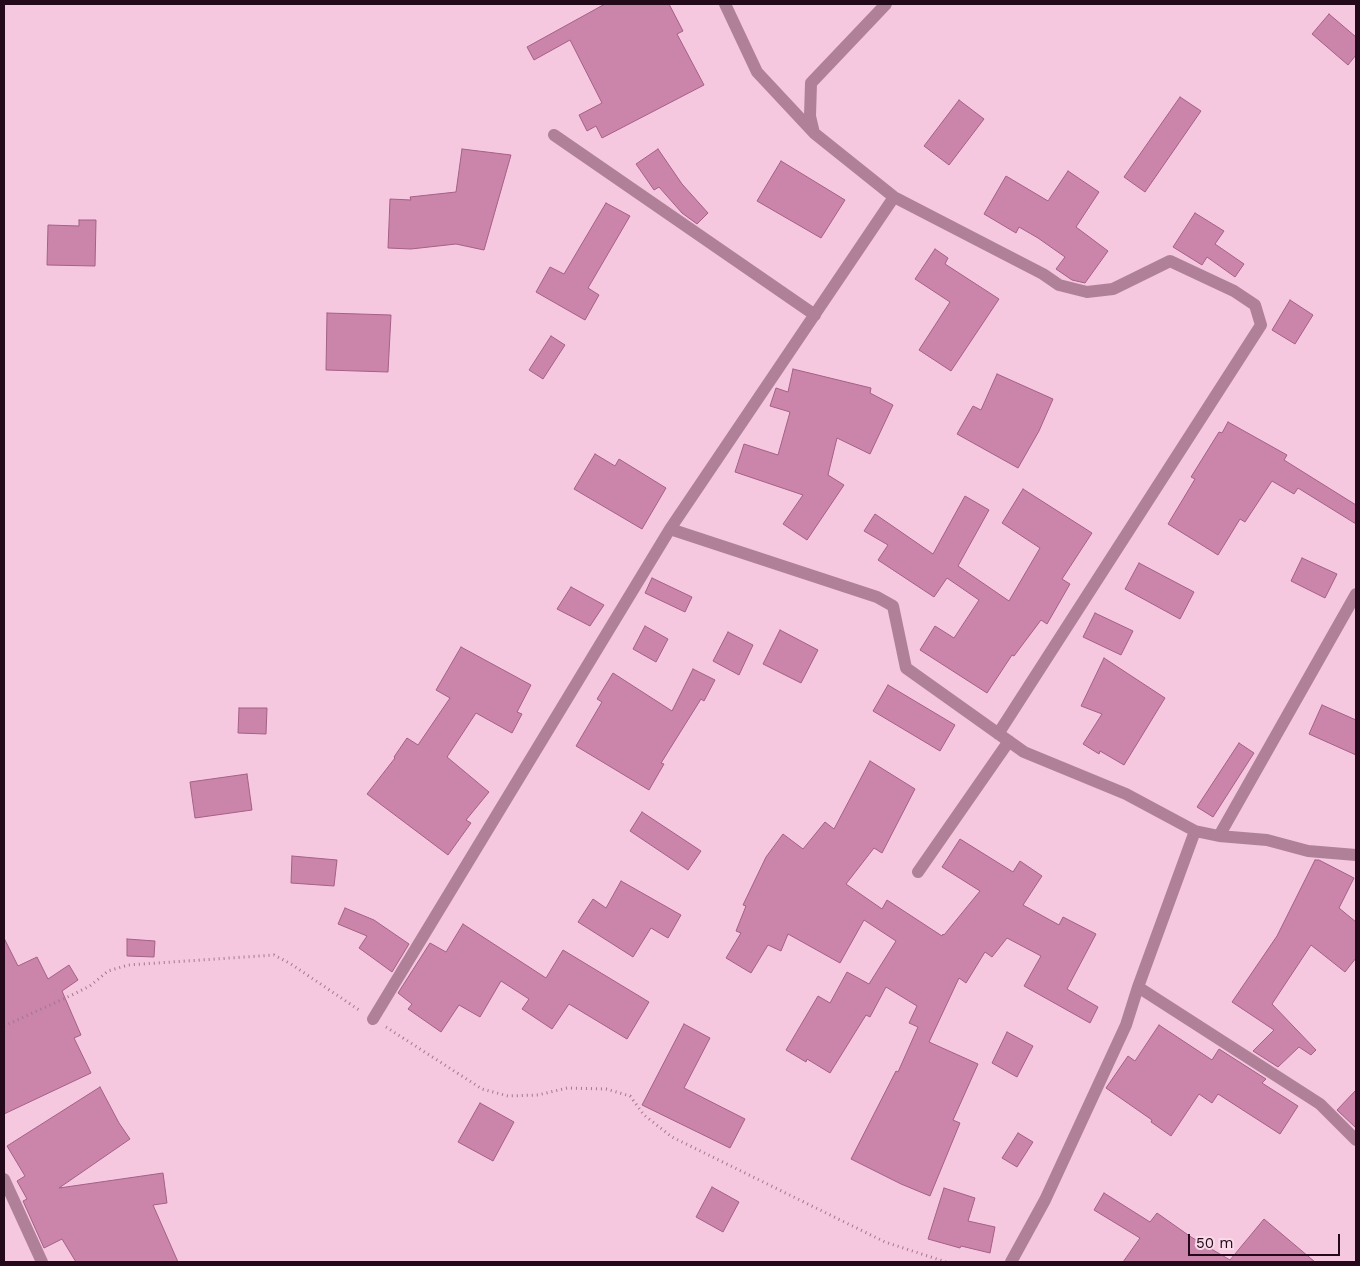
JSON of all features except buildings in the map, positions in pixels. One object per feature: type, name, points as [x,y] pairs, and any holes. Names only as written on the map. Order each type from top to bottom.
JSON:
[{"type":"street","points":[[725,4],[757,72],[814,134],[894,197],[1035,270],[1059,285],[1087,292],[1113,289],[1170,261],[1234,291],[1255,306],[1261,324],[1004,738],[918,872]]},
{"type":"street","points":[[814,134],[810,116],[811,83],[886,4]]},
{"type":"street","points":[[554,135],[814,315]]},
{"type":"street","points":[[373,1019],[670,529],[894,197]]},
{"type":"street","points":[[670,529],[878,597],[893,606],[906,668],[1024,752],[1126,794],[1195,831],[1219,836],[1267,840],[1308,851],[1356,855]]},
{"type":"street","points":[[1219,836],[1356,594]]},
{"type":"street","points":[[1011,1262],[1045,1200],[1126,1025],[1195,831]]},
{"type":"street","points":[[1138,987],[1320,1104],[1356,1140]]},
{"type":"street","points":[[4,1179],[42,1262]]},
{"type":"path","points":[[4,1026],[90,986],[108,972],[128,965],[274,955],[291,964],[482,1089],[508,1096],[538,1095],[567,1088],[606,1089],[630,1096],[644,1115],[672,1136],[884,1242],[946,1262]]}]
